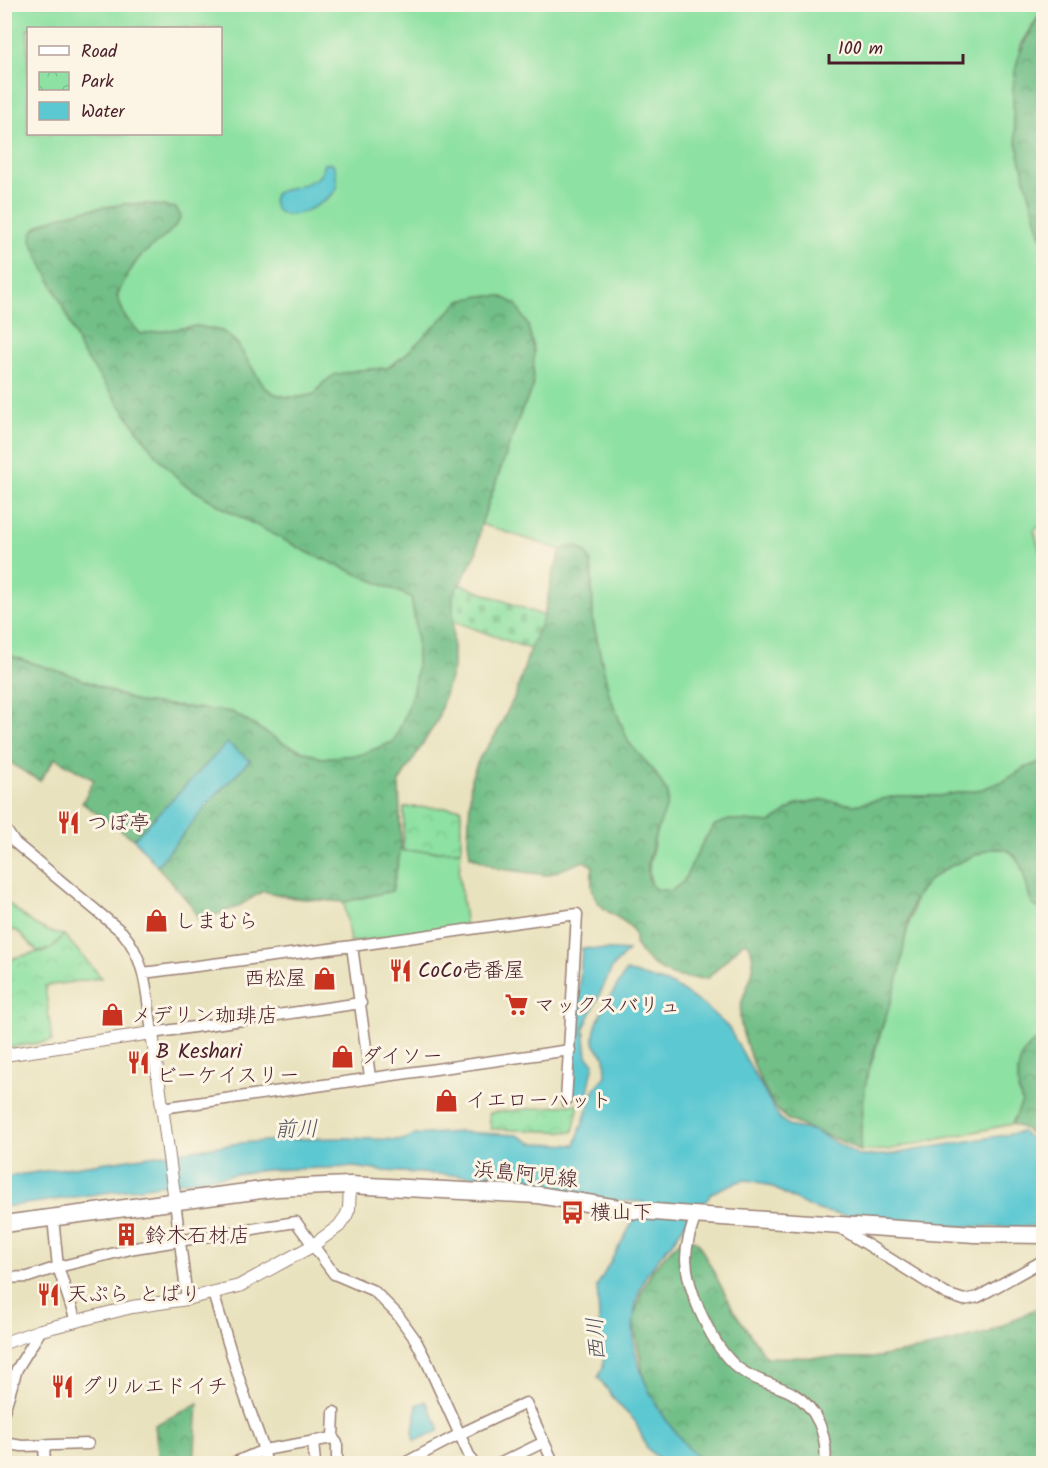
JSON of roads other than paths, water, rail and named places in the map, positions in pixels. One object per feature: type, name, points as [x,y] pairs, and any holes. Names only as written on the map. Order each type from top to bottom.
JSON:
[{"type":"main road","name":"浜島阿児線","points":[[4,1224],[53,1218],[174,1196],[350,1185],[537,1195],[630,1210],[694,1215],[975,1234],[1044,1235]]},
{"type":"street","points":[[4,827],[14,842],[122,932],[135,950],[143,973],[152,1033],[187,1299]]},
{"type":"street","points":[[143,973],[577,914],[566,1101]]},
{"type":"street","points":[[352,946],[370,1077]]},
{"type":"street","points":[[4,1055],[361,1003]]},
{"type":"street","points":[[162,1108],[570,1050]]},
{"type":"street","points":[[4,1343],[41,1330],[132,1307],[187,1299],[239,1286],[312,1246],[339,1226],[346,1216],[350,1185]]},
{"type":"street","points":[[694,1215],[687,1242],[688,1275],[702,1314],[717,1345],[740,1370],[791,1393],[807,1406],[821,1427],[825,1440],[825,1464]]},
{"type":"street","points":[[53,1218],[58,1267],[76,1321]]},
{"type":"street","points":[[4,1278],[28,1277],[58,1267],[135,1248],[296,1222],[334,1274],[374,1291],[397,1314],[415,1339],[474,1464]]},
{"type":"street","points":[[833,1223],[946,1294],[964,1300],[978,1297],[1044,1260]]},
{"type":"street","points":[[213,1293],[264,1450],[266,1464]]},
{"type":"street","points":[[4,1411],[17,1369],[41,1330]]},
{"type":"street","points":[[403,1464],[526,1403],[554,1464]]},
{"type":"street","points":[[334,1412],[333,1438],[337,1443],[338,1464]]},
{"type":"street","points":[[231,1464],[264,1450],[333,1438]]},
{"type":"street","points":[[313,1441],[315,1464]]},
{"type":"street","points":[[4,1443],[22,1446],[88,1444]]},
{"type":"street","points":[[499,1464],[544,1443]]},
{"type":"street","points":[[44,1445],[45,1464]]},
{"type":"water","points":[[332,163],[335,168],[337,186],[331,195],[306,211],[288,215],[280,213],[273,203],[276,193],[313,180],[321,174],[324,164]]},
{"type":"water","points":[[227,743],[250,760],[211,800],[157,866],[134,839]]},
{"type":"water","points":[[582,948],[628,951],[612,968],[584,1028],[587,1056],[594,1063],[587,1096],[572,1095]]},
{"type":"water","points":[[626,971],[673,985],[706,1007],[728,1027],[780,1119],[792,1127],[815,1131],[860,1156],[887,1155],[1022,1132],[1043,1149],[1044,1226],[932,1225],[848,1216],[812,1208],[766,1185],[746,1180],[712,1193],[702,1205],[692,1211],[679,1234],[649,1271],[636,1304],[633,1329],[636,1354],[644,1378],[669,1424],[703,1463],[664,1464],[647,1448],[635,1421],[618,1404],[598,1377],[603,1367],[604,1351],[600,1334],[597,1286],[644,1202],[589,1199],[578,1192],[508,1178],[383,1171],[353,1167],[266,1170],[5,1207],[4,1177],[241,1143],[342,1138],[403,1140],[415,1135],[459,1132],[517,1135],[532,1143],[575,1145],[595,1088],[606,1076],[605,1057],[596,1048],[594,1033],[606,1005]]},
{"type":"water","points":[[426,1401],[439,1427],[438,1431],[415,1441],[413,1432],[417,1405]]},
{"type":"place","name":"つぼ亭","points":[[69,823]]},
{"type":"place","name":"しまむら","points":[[157,921]]},
{"type":"place","name":"CoCo壱番屋","points":[[400,970]]},
{"type":"place","name":"西松屋","points":[[325,978]]},
{"type":"place","name":"マックスバリュ","points":[[516,1005]]},
{"type":"place","name":"メデリン珈琲店","points":[[113,1015]]},
{"type":"place","name":"ダイソー","points":[[343,1056]]},
{"type":"place","name":"B Keshari ビーケイスリー","points":[[138,1063]]},
{"type":"place","name":"イエローハット","points":[[447,1100]]},
{"type":"place","name":"横山下","points":[[572,1212]]},
{"type":"place","name":"鈴木石材店","points":[[127,1235]]},
{"type":"place","name":"天ぷら とばり","points":[[49,1294]]},
{"type":"place","name":"グリルエドイチ","points":[[63,1386]]},
{"type":"water label","name":"前川","points":[[296,1128]]},
{"type":"water label","name":"西川","points":[[595,1339]]}]
